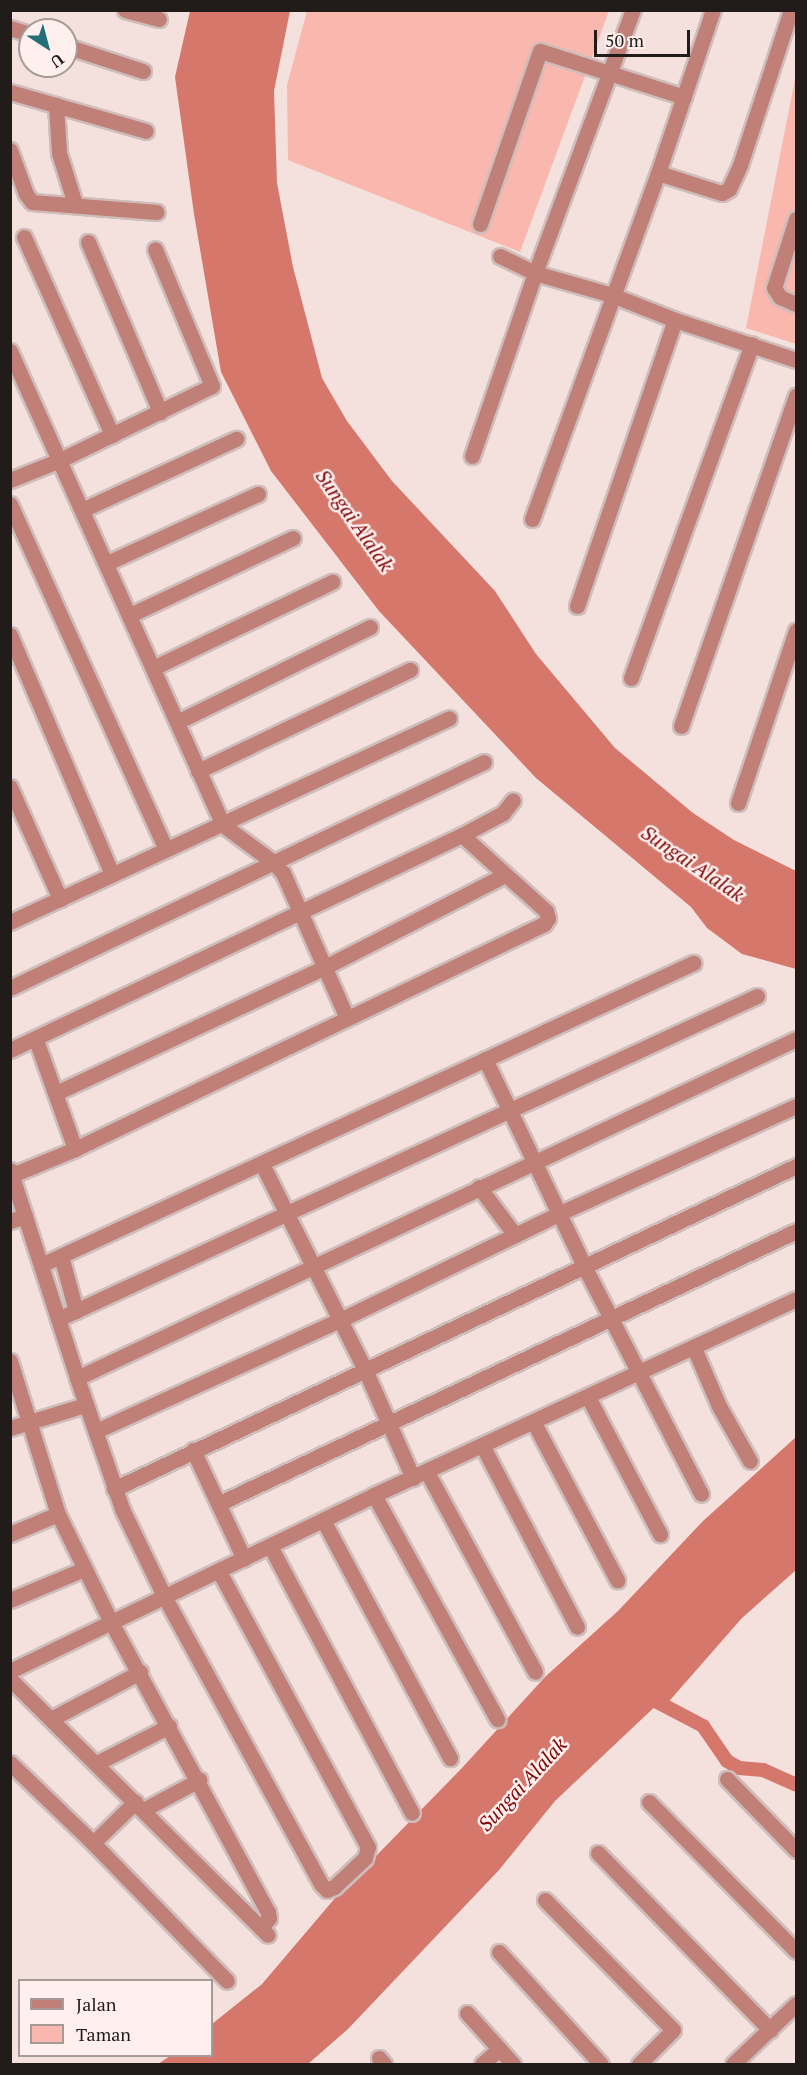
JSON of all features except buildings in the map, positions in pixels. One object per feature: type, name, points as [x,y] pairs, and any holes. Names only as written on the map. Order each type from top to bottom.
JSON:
[{"type":"street","points":[[125,10],[159,19]]},
{"type":"street","points":[[472,456],[535,273],[612,73],[633,10]]},
{"type":"street","points":[[532,519],[658,173],[713,10]]},
{"type":"street","points":[[658,173],[722,193],[729,189],[740,165],[791,10]]},
{"type":"street","points":[[78,50],[143,70]]},
{"type":"street","points":[[480,224],[540,51],[684,97]]},
{"type":"street","points":[[10,92],[146,131]]},
{"type":"street","points":[[56,105],[59,153],[75,204]]},
{"type":"street","points":[[10,150],[29,200],[157,212]]},
{"type":"street","points":[[796,219],[774,288],[780,297],[796,304]]},
{"type":"street","points":[[24,237],[112,435]]},
{"type":"street","points":[[88,242],[160,412]]},
{"type":"street","points":[[10,480],[60,460],[210,388],[213,384],[155,249]]},
{"type":"street","points":[[500,256],[535,273],[612,295],[675,320],[796,360]]},
{"type":"street","points":[[578,606],[675,320]]},
{"type":"street","points":[[632,678],[752,344]]},
{"type":"street","points":[[10,351],[223,825],[273,862],[283,873],[347,1018]]},
{"type":"street","points":[[681,726],[796,395]]},
{"type":"street","points":[[82,510],[236,439]]},
{"type":"street","points":[[106,563],[258,494]]},
{"type":"street","points":[[10,504],[166,849]]},
{"type":"street","points":[[130,615],[293,538]]},
{"type":"street","points":[[153,668],[332,582]]},
{"type":"street","points":[[177,722],[370,627]]},
{"type":"street","points":[[738,803],[796,631]]},
{"type":"street","points":[[10,635],[112,874]]},
{"type":"street","points":[[198,771],[410,670]]},
{"type":"street","points":[[10,922],[449,718]]},
{"type":"street","points":[[10,988],[484,762]]},
{"type":"street","points":[[10,787],[60,898]]},
{"type":"street","points":[[10,1050],[36,1040],[462,835],[503,813],[513,800]]},
{"type":"street","points":[[219,1571],[368,1847],[365,1858],[334,1887],[327,1890],[321,1884],[164,1596],[114,1489],[41,1266],[18,1218],[11,1173],[75,1149],[544,924],[548,918],[546,911],[462,835]]},
{"type":"street","points":[[56,1093],[325,967],[505,875]]},
{"type":"street","points":[[41,1266],[693,963]]},
{"type":"street","points":[[58,1319],[509,1108],[757,996]]},
{"type":"street","points":[[36,1040],[75,1149]]},
{"type":"street","points":[[77,1378],[534,1161],[796,1040]]},
{"type":"street","points":[[485,1059],[584,1266],[701,1494]]},
{"type":"street","points":[[96,1431],[340,1320],[560,1213],[796,1106]]},
{"type":"street","points":[[262,1164],[366,1372],[389,1423],[535,1672]]},
{"type":"street","points":[[114,1489],[366,1372],[796,1166]]},
{"type":"street","points":[[479,1187],[515,1235]]},
{"type":"street","points":[[220,1503],[612,1320],[796,1231]]},
{"type":"street","points":[[61,1256],[76,1311]]},
{"type":"street","points":[[10,1671],[374,1495],[640,1374],[796,1299]]},
{"type":"street","points":[[694,1348],[719,1406],[750,1461]]},
{"type":"street","points":[[10,1361],[58,1514],[111,1622],[199,1780],[268,1912],[269,1918],[265,1931],[98,1763],[10,1679]]},
{"type":"street","points":[[588,1397],[660,1534]]},
{"type":"street","points":[[10,1428],[86,1405]]},
{"type":"street","points":[[534,1423],[616,1580]]},
{"type":"street","points":[[482,1445],[578,1627]]},
{"type":"street","points":[[194,1450],[244,1558]]},
{"type":"street","points":[[374,1495],[497,1719]]},
{"type":"street","points":[[10,1534],[58,1514]]},
{"type":"street","points":[[323,1520],[450,1758]]},
{"type":"street","points":[[270,1546],[412,1813]]},
{"type":"street","points":[[10,1600],[84,1569]]},
{"type":"street","points":[[51,1719],[140,1672]]},
{"type":"street","points":[[98,1763],[169,1726]]},
{"type":"street","points":[[10,1763],[93,1843],[227,1981]]},
{"type":"street","points":[[727,1779],[796,1850]]},
{"type":"street","points":[[93,1843],[139,1806],[199,1780]]},
{"type":"street","points":[[649,1802],[796,1951]]},
{"type":"street","points":[[598,1853],[770,2030]]},
{"type":"street","points":[[545,1899],[673,2030],[639,2064]]},
{"type":"street","points":[[499,1952],[601,2064]]},
{"type":"street","points":[[733,2064],[796,2004]]},
{"type":"street","points":[[467,2013],[513,2064]]},
{"type":"street","points":[[482,2064],[499,2049]]},
{"type":"green space","points":[[307,11],[609,11],[520,252],[288,160],[287,85]]},
{"type":"green space","points":[[796,74],[796,344],[746,328]]},
{"type":"water","name":"Sungai Alalak","points":[[190,11],[290,11],[274,91],[277,183],[293,267],[322,378],[347,421],[392,481],[495,591],[536,654],[615,748],[693,813],[734,840],[796,871],[796,969],[742,954],[707,928],[691,907],[536,778],[379,611],[271,471],[221,372],[194,214],[175,77]]},
{"type":"water","name":"Sungai Alalak","points":[[796,1437],[796,1570],[742,1618],[664,1707],[663,1699],[555,1801],[499,1870],[348,2029],[308,2064],[158,2064],[168,2057],[213,2057],[213,2023],[262,1984],[336,1897],[461,1769],[546,1676],[618,1611],[703,1521]]},
{"type":"waterway","points":[[644,1695],[703,1726],[727,1761],[739,1768],[763,1770],[796,1785]]}]
